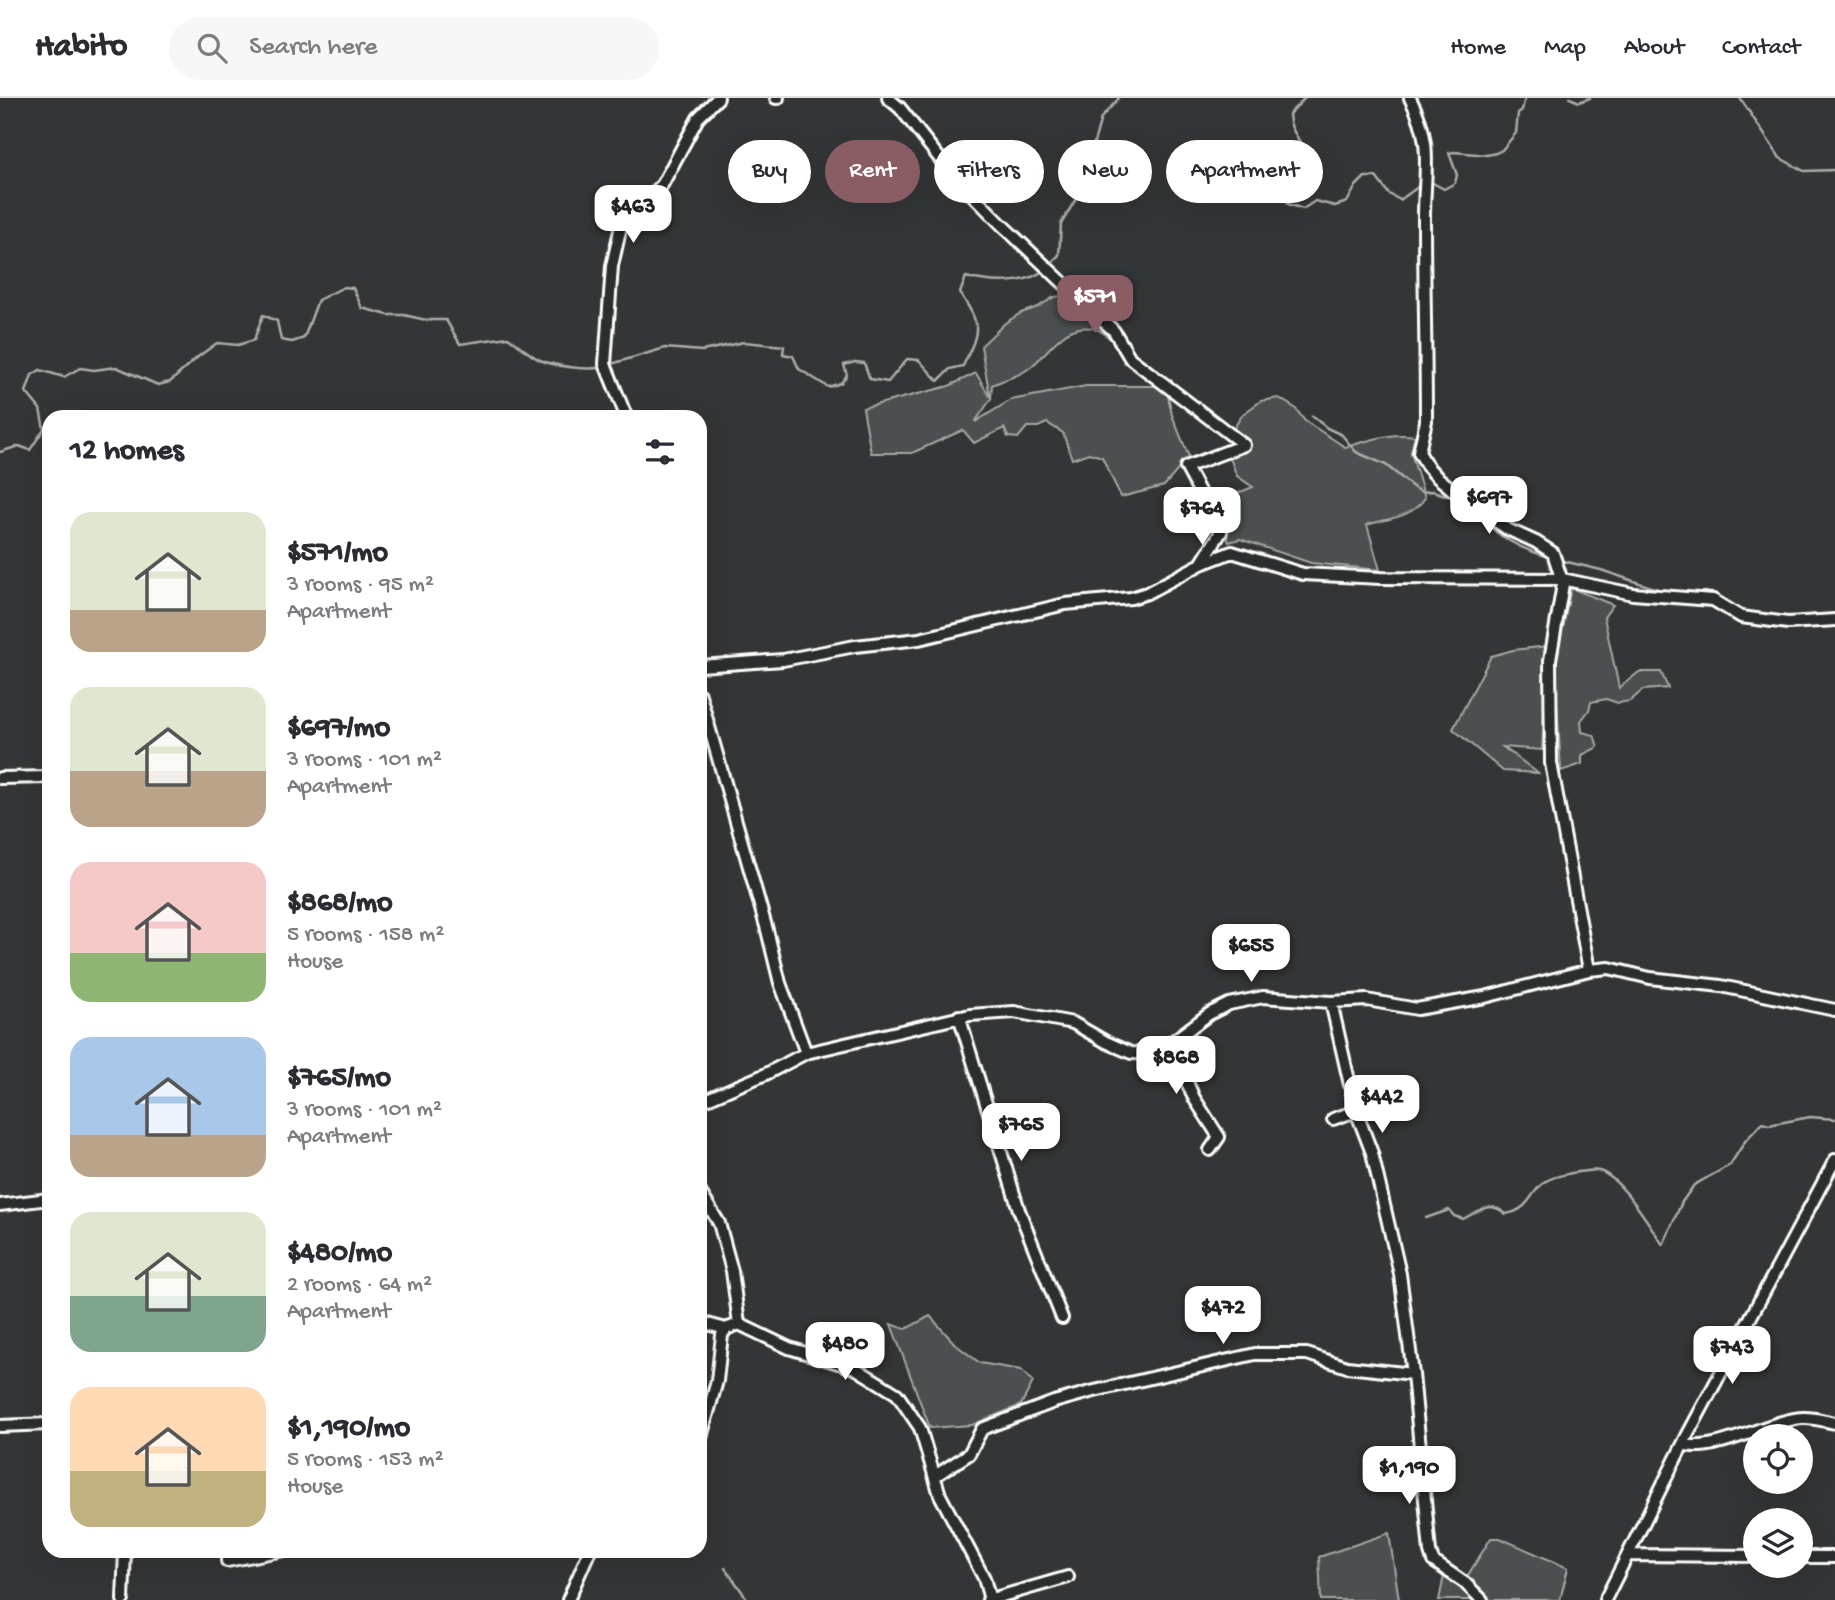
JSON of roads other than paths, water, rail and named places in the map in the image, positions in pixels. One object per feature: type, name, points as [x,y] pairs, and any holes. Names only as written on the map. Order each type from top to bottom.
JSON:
[{"type":"street","points":[[624,410],[605,364],[612,266],[621,226],[662,185],[698,118],[718,98]]},
{"type":"street","points":[[888,98],[900,108],[951,173],[1114,331],[1130,358],[1244,445],[1186,467],[1221,532],[1201,564]]},
{"type":"street","points":[[1410,98],[1427,144],[1424,218],[1426,421],[1419,452],[1427,467],[1464,499],[1507,529],[1553,553],[1562,579],[1549,660],[1551,762],[1589,970]]},
{"type":"street","points":[[707,665],[783,660],[855,646],[919,639],[1065,604],[1131,598],[1232,552],[1303,574],[1332,577],[1562,579],[1633,594],[1713,600],[1741,617],[1788,623],[1835,620]]},
{"type":"street","points":[[707,720],[780,983],[806,1053]]},
{"type":"street","points":[[0,778],[42,776]]},
{"type":"street","points":[[707,1099],[766,1074],[806,1053],[960,1016],[1014,1012],[1073,1023],[1105,1042],[1131,1053],[1156,1054],[1209,1014],[1229,1004],[1263,998],[1331,1002],[1367,1000],[1417,1009],[1485,997],[1589,970],[1609,968],[1650,978],[1721,986],[1835,1010]]},
{"type":"street","points":[[1331,1002],[1356,1111],[1372,1153],[1398,1266],[1413,1374],[1430,1552],[1433,1561],[1465,1583],[1482,1600]]},
{"type":"street","points":[[960,1016],[1019,1210],[1062,1318]]},
{"type":"street","points":[[1170,1042],[1194,1098],[1219,1137],[1210,1150]]},
{"type":"street","points":[[1333,1119],[1356,1111]]},
{"type":"street","points":[[1605,1600],[1683,1444],[1835,1160]]},
{"type":"street","points":[[0,1205],[42,1200]]},
{"type":"street","points":[[707,1203],[719,1223],[732,1270],[739,1324]]},
{"type":"street","points":[[707,1324],[726,1329]]},
{"type":"street","points":[[707,1416],[717,1381],[722,1335],[726,1329],[739,1324],[789,1348],[855,1368],[897,1394],[920,1428],[940,1495],[984,1578],[989,1600],[1068,1577]]},
{"type":"street","points":[[935,1476],[970,1454],[982,1429],[1054,1402],[1090,1392],[1255,1354],[1307,1354],[1347,1367],[1413,1374]]},
{"type":"street","points":[[1683,1444],[1692,1448],[1800,1418],[1835,1423]]},
{"type":"street","points":[[0,1426],[42,1424]]},
{"type":"street","points":[[1628,1555],[1743,1556]]},
{"type":"street","points":[[1813,1557],[1835,1557]]},
{"type":"street","points":[[123,1600],[125,1558]]},
{"type":"street","points":[[227,1558],[227,1561],[243,1558]]},
{"type":"street","points":[[568,1600],[586,1558]]},
{"type":"waterway","points":[[1050,264],[1059,255],[1061,224],[1080,192],[1101,118],[1119,98]]},
{"type":"waterway","points":[[1305,98],[1289,114],[1291,127],[1305,158],[1293,162],[1281,175],[1288,204],[1303,209],[1315,201],[1335,206],[1347,202],[1365,177],[1376,177],[1389,194],[1400,200],[1422,184]]},
{"type":"waterway","points":[[1428,183],[1444,189],[1455,183],[1457,175],[1449,153],[1487,155],[1502,150],[1516,133],[1518,113],[1522,110],[1525,98]]},
{"type":"waterway","points":[[1570,98],[1579,102],[1590,98]]},
{"type":"waterway","points":[[1740,98],[1780,158],[1804,171],[1835,170]]},
{"type":"waterway","points":[[608,365],[665,348],[702,351],[744,342],[784,346],[783,354],[793,356],[799,369],[828,387],[841,383],[847,375],[844,365],[864,363],[870,379],[888,382],[907,359],[919,360],[938,381],[950,369],[963,366],[973,344],[975,321],[960,293],[966,277],[996,282],[1018,281],[1045,269]]},
{"type":"waterway","points":[[42,419],[40,409],[26,392],[32,375],[40,370],[64,377],[80,368],[94,370],[116,367],[158,385],[170,382],[217,343],[238,345],[254,340],[263,315],[277,321],[281,340],[292,342],[304,338],[318,300],[344,287],[353,288],[362,308],[388,315],[446,320],[460,344],[508,337],[546,362],[580,368],[602,367]]},
{"type":"waterway","points":[[1312,416],[1327,428],[1342,435],[1356,452],[1386,465],[1414,488],[1453,497]]},
{"type":"waterway","points":[[0,452],[19,446],[30,450],[42,432]]},
{"type":"waterway","points":[[1481,517],[1513,543],[1552,558]]},
{"type":"waterway","points":[[1559,560],[1601,570],[1663,591]]},
{"type":"waterway","points":[[1687,593],[1706,592]]},
{"type":"waterway","points":[[1426,1218],[1449,1210],[1454,1216],[1463,1219],[1490,1207],[1506,1214],[1514,1212],[1525,1205],[1540,1185],[1549,1179],[1596,1170],[1607,1175],[1625,1192],[1663,1245],[1682,1202],[1694,1185],[1730,1165],[1746,1140],[1762,1123],[1769,1125],[1810,1117],[1835,1119]]},
{"type":"waterway","points":[[725,1568],[748,1600]]}]
